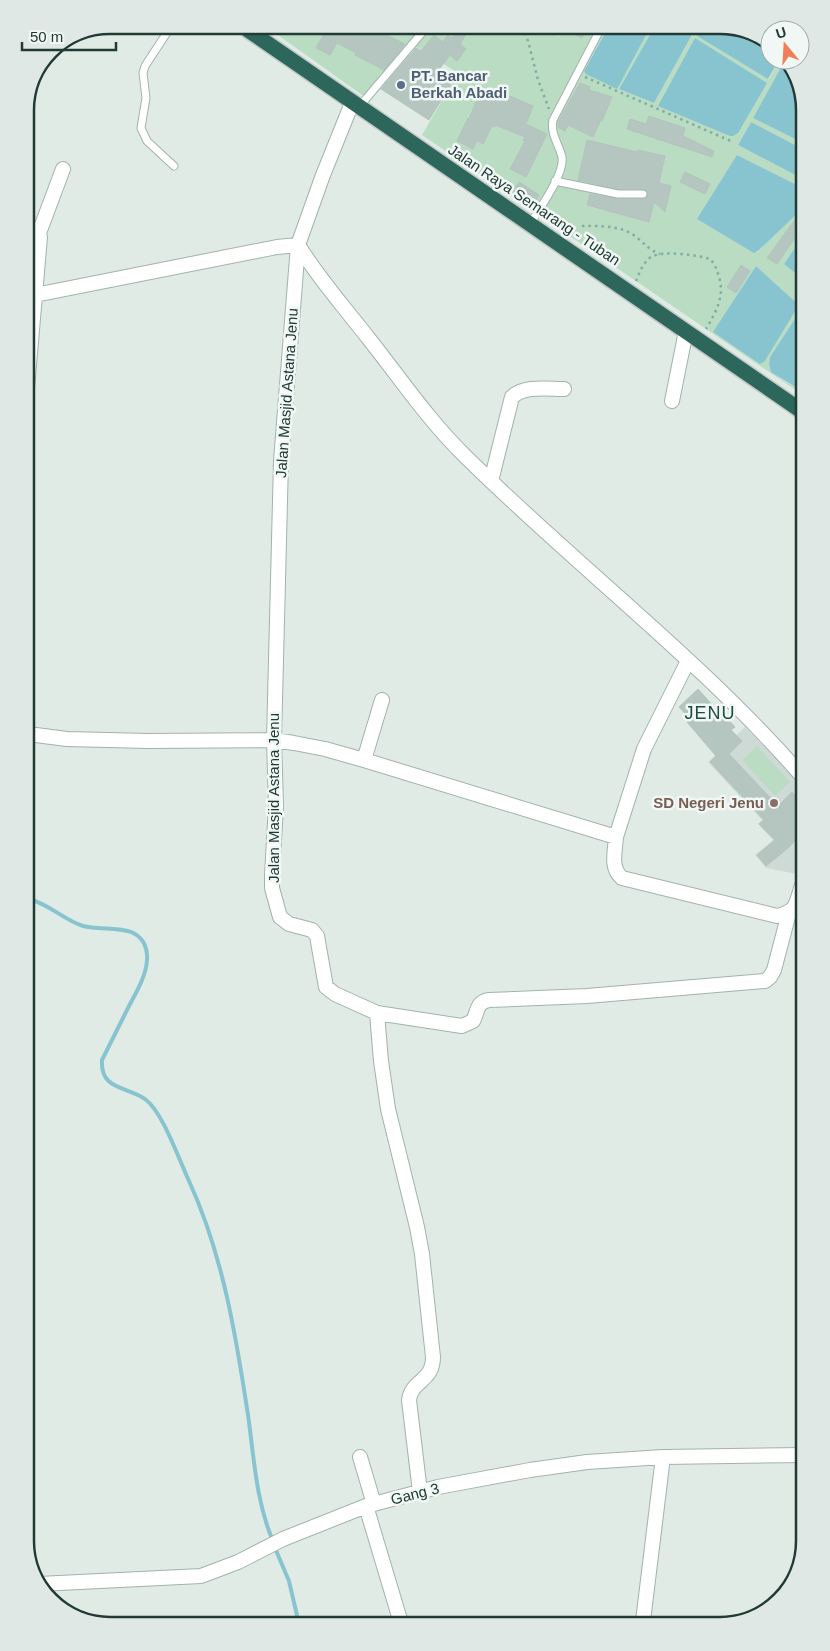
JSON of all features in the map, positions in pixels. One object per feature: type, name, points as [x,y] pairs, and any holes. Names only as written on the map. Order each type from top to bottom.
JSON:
[{"type":"highway","name":"Jalan Raya Semarang - Tuban","points":[[254,34],[355,105],[531,223],[796,407]]},
{"type":"street","name":"Jalan Masjid Astana Jenu","points":[[355,105],[323,175],[298,245],[281,461],[274,740],[276,806],[272,876],[274,898],[280,917],[289,924],[312,930],[315,933],[320,945],[326,987],[335,994],[377,1013]]},
{"type":"street","points":[[34,227],[63,169]]},
{"type":"street","points":[[35,295],[276,247],[298,245],[320,276],[441,430],[464,455],[688,661],[768,739],[796,769]]},
{"type":"street","points":[[34,274],[34,307]]},
{"type":"street","points":[[672,401],[686,332]]},
{"type":"street","points":[[491,481],[512,397],[516,392],[528,389],[564,389]]},
{"type":"street","points":[[688,661],[644,749],[616,837],[614,863],[616,874],[622,878],[777,916],[789,913]]},
{"type":"street","points":[[364,760],[382,700]]},
{"type":"street","points":[[34,735],[67,740],[274,740],[324,749],[364,760],[616,837]]},
{"type":"street","points":[[420,1492],[409,1400],[410,1393],[431,1371],[433,1357],[418,1227],[388,1109],[377,1013],[462,1026],[473,1021],[478,1005],[489,1000],[587,996],[765,981],[774,970],[789,913],[796,903]]},
{"type":"street","name":"Gang 3","points":[[47,1584],[192,1577],[218,1571],[283,1539],[370,1505],[420,1492],[530,1470],[587,1462],[663,1457],[796,1455]]},
{"type":"street","points":[[360,1457],[370,1505],[399,1617]]},
{"type":"street","points":[[643,1617],[663,1457]]},
{"type":"lane","points":[[165,34],[145,66],[143,73],[146,98],[141,128],[148,140],[174,166]]},
{"type":"lane","points":[[355,105],[420,34]]},
{"type":"lane","points":[[531,223],[561,167],[562,157],[553,134],[553,120],[598,34]]},
{"type":"lane","points":[[555,181],[618,194],[642,194]]},
{"type":"path","points":[[525,34],[541,88],[553,120]]},
{"type":"path","points":[[577,73],[733,142]]},
{"type":"path","points":[[582,226],[608,227],[628,232],[648,249],[661,254]]},
{"type":"path","points":[[630,292],[650,258],[661,254],[681,254],[710,259],[716,268],[722,289],[720,300],[700,341]]},
{"type":"shaded area","name":"SD Negeri Jenu","points":[[745,727],[796,779],[796,874],[766,868],[755,855],[773,840],[758,824],[762,820],[708,762]]},
{"type":"green space","points":[[277,34],[556,34],[559,36],[560,34],[605,34],[585,69],[585,73],[617,88],[647,34],[650,34],[619,89],[654,103],[692,34],[698,34],[697,36],[769,79],[774,70],[779,70],[753,118],[796,140],[796,145],[751,122],[738,145],[796,175],[796,184],[737,155],[757,252],[796,215],[796,246],[784,264],[796,274],[796,302],[756,266],[714,332],[765,361],[796,310],[796,317],[770,357],[770,363],[775,373],[796,388],[796,390],[422,135],[458,73],[413,45],[369,100]]},
{"type":"green space","points":[[757,746],[790,782],[775,796],[742,760]]},
{"type":"water","points":[[605,34],[647,34],[617,89],[586,74],[584,71]]},
{"type":"water","points":[[650,34],[692,34],[654,103],[619,89]]},
{"type":"water","points":[[698,34],[735,35],[758,44],[760,46],[760,70],[773,70],[768,79],[697,36]]},
{"type":"water","points":[[695,38],[767,83],[738,133],[733,136],[658,106]]},
{"type":"water","points":[[779,70],[786,72],[795,95],[796,140],[753,118]]},
{"type":"water","points":[[751,122],[796,145],[796,175],[738,145]]},
{"type":"water","points":[[737,155],[796,184],[796,215],[754,253],[697,219]]},
{"type":"water","points":[[796,246],[796,274],[784,264]]},
{"type":"water","points":[[756,266],[796,302],[796,310],[765,361],[760,364],[713,332]]},
{"type":"water","points":[[796,317],[796,388],[771,372],[770,357]]},
{"type":"building","points":[[324,34],[384,34],[405,44],[384,70],[337,43],[330,55],[316,48]]},
{"type":"building","points":[[454,34],[466,34],[460,44],[466,49],[457,61],[450,55],[435,75],[451,84],[429,120],[381,89],[416,48],[421,51],[434,35],[443,42],[448,35],[452,38]]},
{"type":"building","points":[[574,34],[585,34],[582,38]]},
{"type":"building","points":[[580,83],[590,87],[589,90],[612,97],[593,137],[568,125],[565,131],[558,127],[558,122]]},
{"type":"building","points":[[480,92],[507,103],[510,96],[533,106],[526,124],[547,134],[526,177],[510,169],[525,141],[523,140],[525,137],[495,125],[495,127],[492,126],[483,144],[477,141],[473,149],[457,141],[469,119]]},
{"type":"building","points":[[649,116],[685,128],[683,136],[714,151],[712,157],[627,129],[630,119],[646,124]]},
{"type":"building","points":[[587,140],[637,152],[638,150],[665,156],[659,183],[671,186],[665,212],[654,202],[649,222],[587,205],[590,194],[617,199],[643,199],[648,194],[643,189],[619,189],[578,180]]},
{"type":"building","points":[[685,172],[710,184],[705,194],[680,182]]},
{"type":"building","points":[[519,182],[539,195],[533,205],[512,193]]},
{"type":"building","points":[[796,218],[796,236],[777,264],[767,258]]},
{"type":"building","points":[[741,265],[750,271],[736,293],[727,287]]},
{"type":"building","points":[[698,689],[722,716],[723,714],[735,727],[731,730],[742,741],[729,754],[778,806],[792,792],[796,796],[796,839],[766,866],[757,855],[775,840],[759,824],[764,820],[710,762],[716,756],[687,722],[691,720],[679,707]]},
{"type":"waterway","points":[[34,900],[83,926],[131,932],[138,936],[145,945],[147,960],[143,978],[102,1060],[102,1070],[110,1082],[138,1095],[152,1105],[170,1137],[201,1209],[227,1296],[248,1415],[259,1495],[273,1541]]},
{"type":"waterway","points":[[275,1548],[289,1581],[297,1617]]},
{"type":"place","name":"PT. Bancar Berkah Abadi","points":[[401,85]]},
{"type":"place","name":"SD Negeri Jenu","points":[[774,803]]},
{"type":"district","name":"JENU","points":[[710,713]]}]
